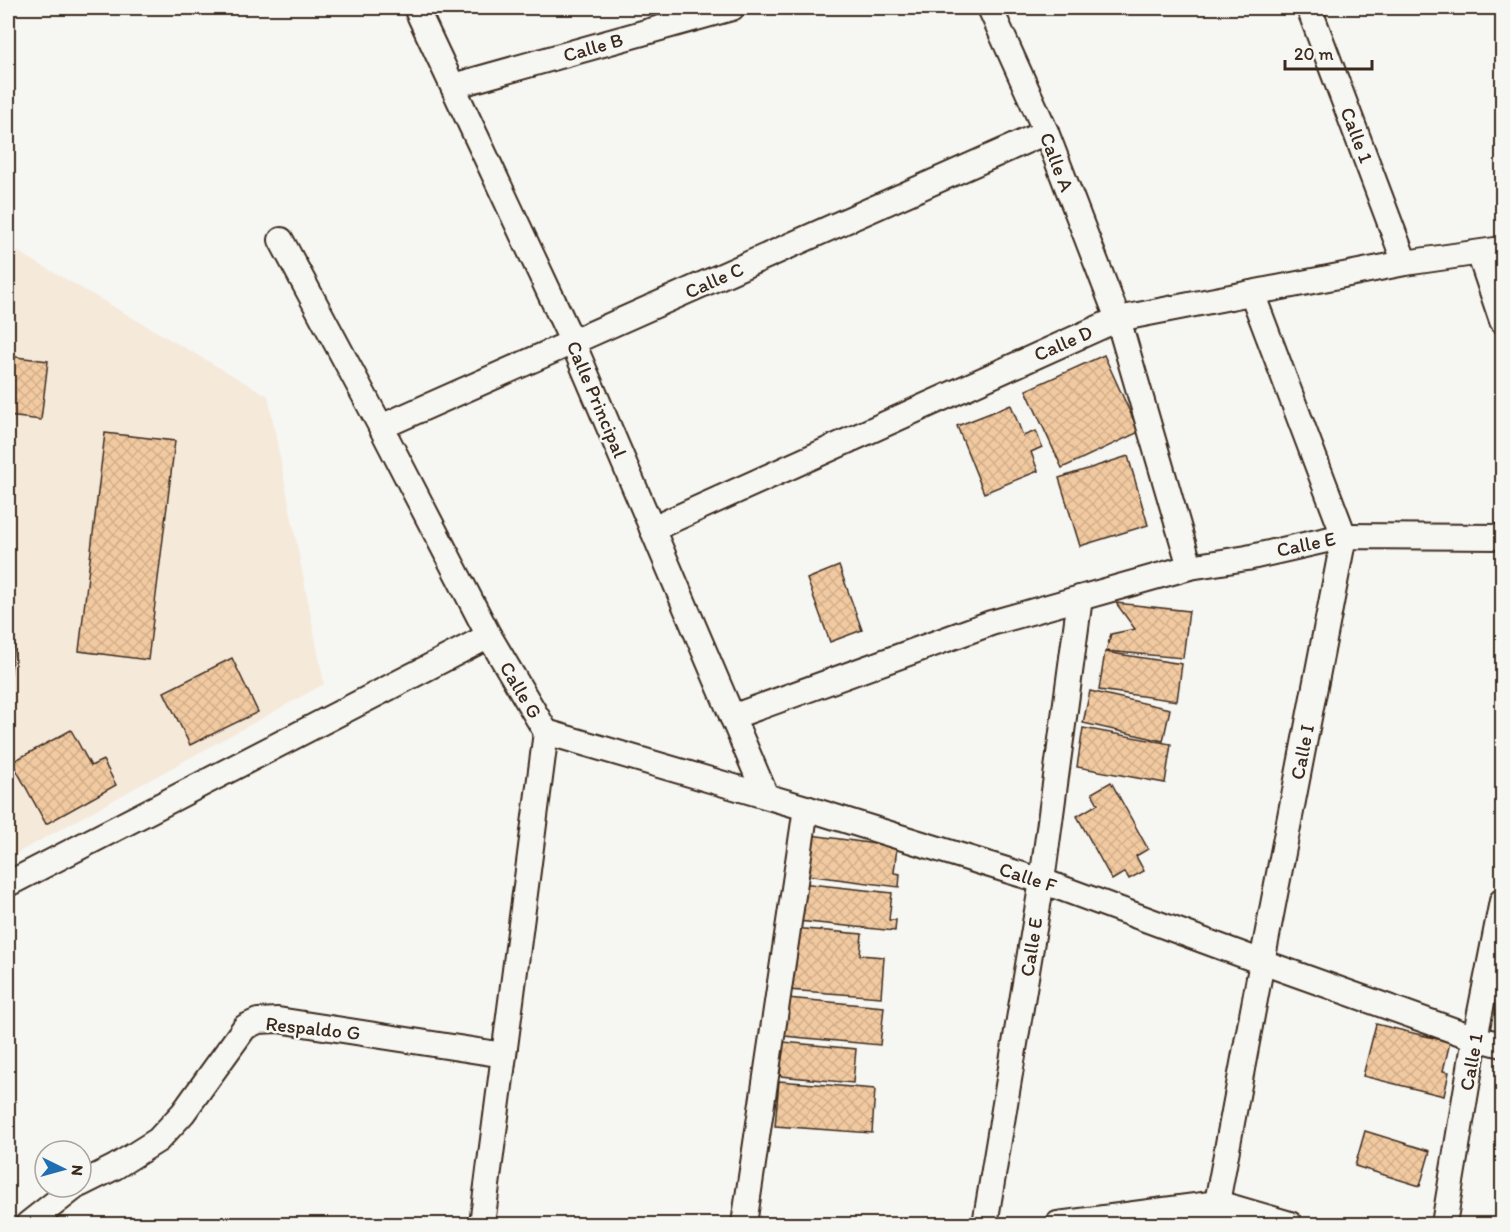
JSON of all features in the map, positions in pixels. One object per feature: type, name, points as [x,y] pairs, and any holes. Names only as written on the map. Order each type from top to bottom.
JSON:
[{"type":"street","name":"Calle Principal","points":[[416,8],[573,343],[766,796]]},
{"type":"street","name":"Calle B","points":[[453,86],[732,8]]},
{"type":"street","name":"Calle A","points":[[990,8],[1046,132],[1118,319],[1190,567]]},
{"type":"street","name":"Calle 1","points":[[1309,8],[1405,263]]},
{"type":"street","name":"Calle C","points":[[381,427],[1046,132]]},
{"type":"street","name":"Calle G","points":[[281,240],[489,636],[546,732],[482,1224]]},
{"type":"street","name":"Calle D","points":[[652,529],[1118,319],[1405,263],[1491,251]]},
{"type":"street","points":[[1491,251],[1503,321]]},
{"type":"street","points":[[1252,293],[1344,536]]},
{"type":"street","name":"Calle E","points":[[732,717],[991,623],[1190,567],[1246,558],[1344,536],[1503,537]]},
{"type":"street","name":"Calle I","points":[[1216,1214],[1344,536]]},
{"type":"street","name":"Calle E","points":[[986,1224],[1041,880],[1080,597]]},
{"type":"street","points":[[8,884],[489,636]]},
{"type":"street","name":"Calle F","points":[[546,732],[1041,880],[1474,1038],[1503,1045]]},
{"type":"street","points":[[744,1224],[806,808]]},
{"type":"street","name":"Calle 1","points":[[1444,1224],[1474,1038],[1503,901]]},
{"type":"street","name":"Respaldo G","points":[[93,1178],[158,1140],[183,1113],[245,1027],[258,1021],[278,1020],[504,1055]]},
{"type":"street","points":[[28,1224],[60,1199]]},
{"type":"street","points":[[1058,1224],[1216,1214],[1290,1224]]},
{"type":"shaded area","points":[[8,246],[268,396],[324,684],[8,858]]},
{"type":"building","points":[[1104,355],[1139,432],[1062,468],[1026,390]]},
{"type":"building","points":[[8,356],[48,361],[41,420],[8,416]]},
{"type":"building","points":[[1011,405],[1023,436],[1036,431],[1042,447],[1031,452],[1038,471],[984,493],[957,426]]},
{"type":"building","points":[[105,433],[175,441],[148,660],[79,651]]},
{"type":"building","points":[[1128,456],[1148,525],[1080,546],[1059,478]]},
{"type":"building","points":[[839,566],[862,630],[830,642],[807,579]]},
{"type":"building","points":[[1116,603],[1189,611],[1183,658],[1106,651],[1111,634],[1135,629]]},
{"type":"building","points":[[8,643],[14,644],[8,696]]},
{"type":"building","points":[[1105,652],[1182,664],[1177,701],[1099,690]]},
{"type":"building","points":[[232,658],[258,712],[190,745],[164,692]]},
{"type":"building","points":[[1090,691],[1170,709],[1163,741],[1083,723]]},
{"type":"building","points":[[1083,728],[1171,744],[1165,783],[1077,767]]},
{"type":"building","points":[[71,730],[91,766],[103,760],[116,785],[46,824],[12,762]]},
{"type":"building","points":[[1111,782],[1148,849],[1136,856],[1144,871],[1129,879],[1125,872],[1112,880],[1077,816],[1098,804],[1092,793]]},
{"type":"building","points":[[811,835],[897,847],[894,873],[900,874],[899,887],[806,875]]},
{"type":"building","points":[[801,883],[892,893],[889,920],[896,920],[895,931],[798,921]]},
{"type":"building","points":[[793,928],[862,934],[860,955],[884,957],[881,997],[788,990]]},
{"type":"building","points":[[787,998],[884,1007],[880,1045],[784,1036]]},
{"type":"building","points":[[1376,1024],[1450,1042],[1443,1071],[1449,1072],[1444,1096],[1363,1076]]},
{"type":"building","points":[[783,1042],[856,1049],[853,1083],[780,1076]]},
{"type":"building","points":[[779,1081],[875,1089],[872,1133],[775,1126]]},
{"type":"building","points":[[1365,1131],[1430,1151],[1420,1186],[1355,1166]]}]
